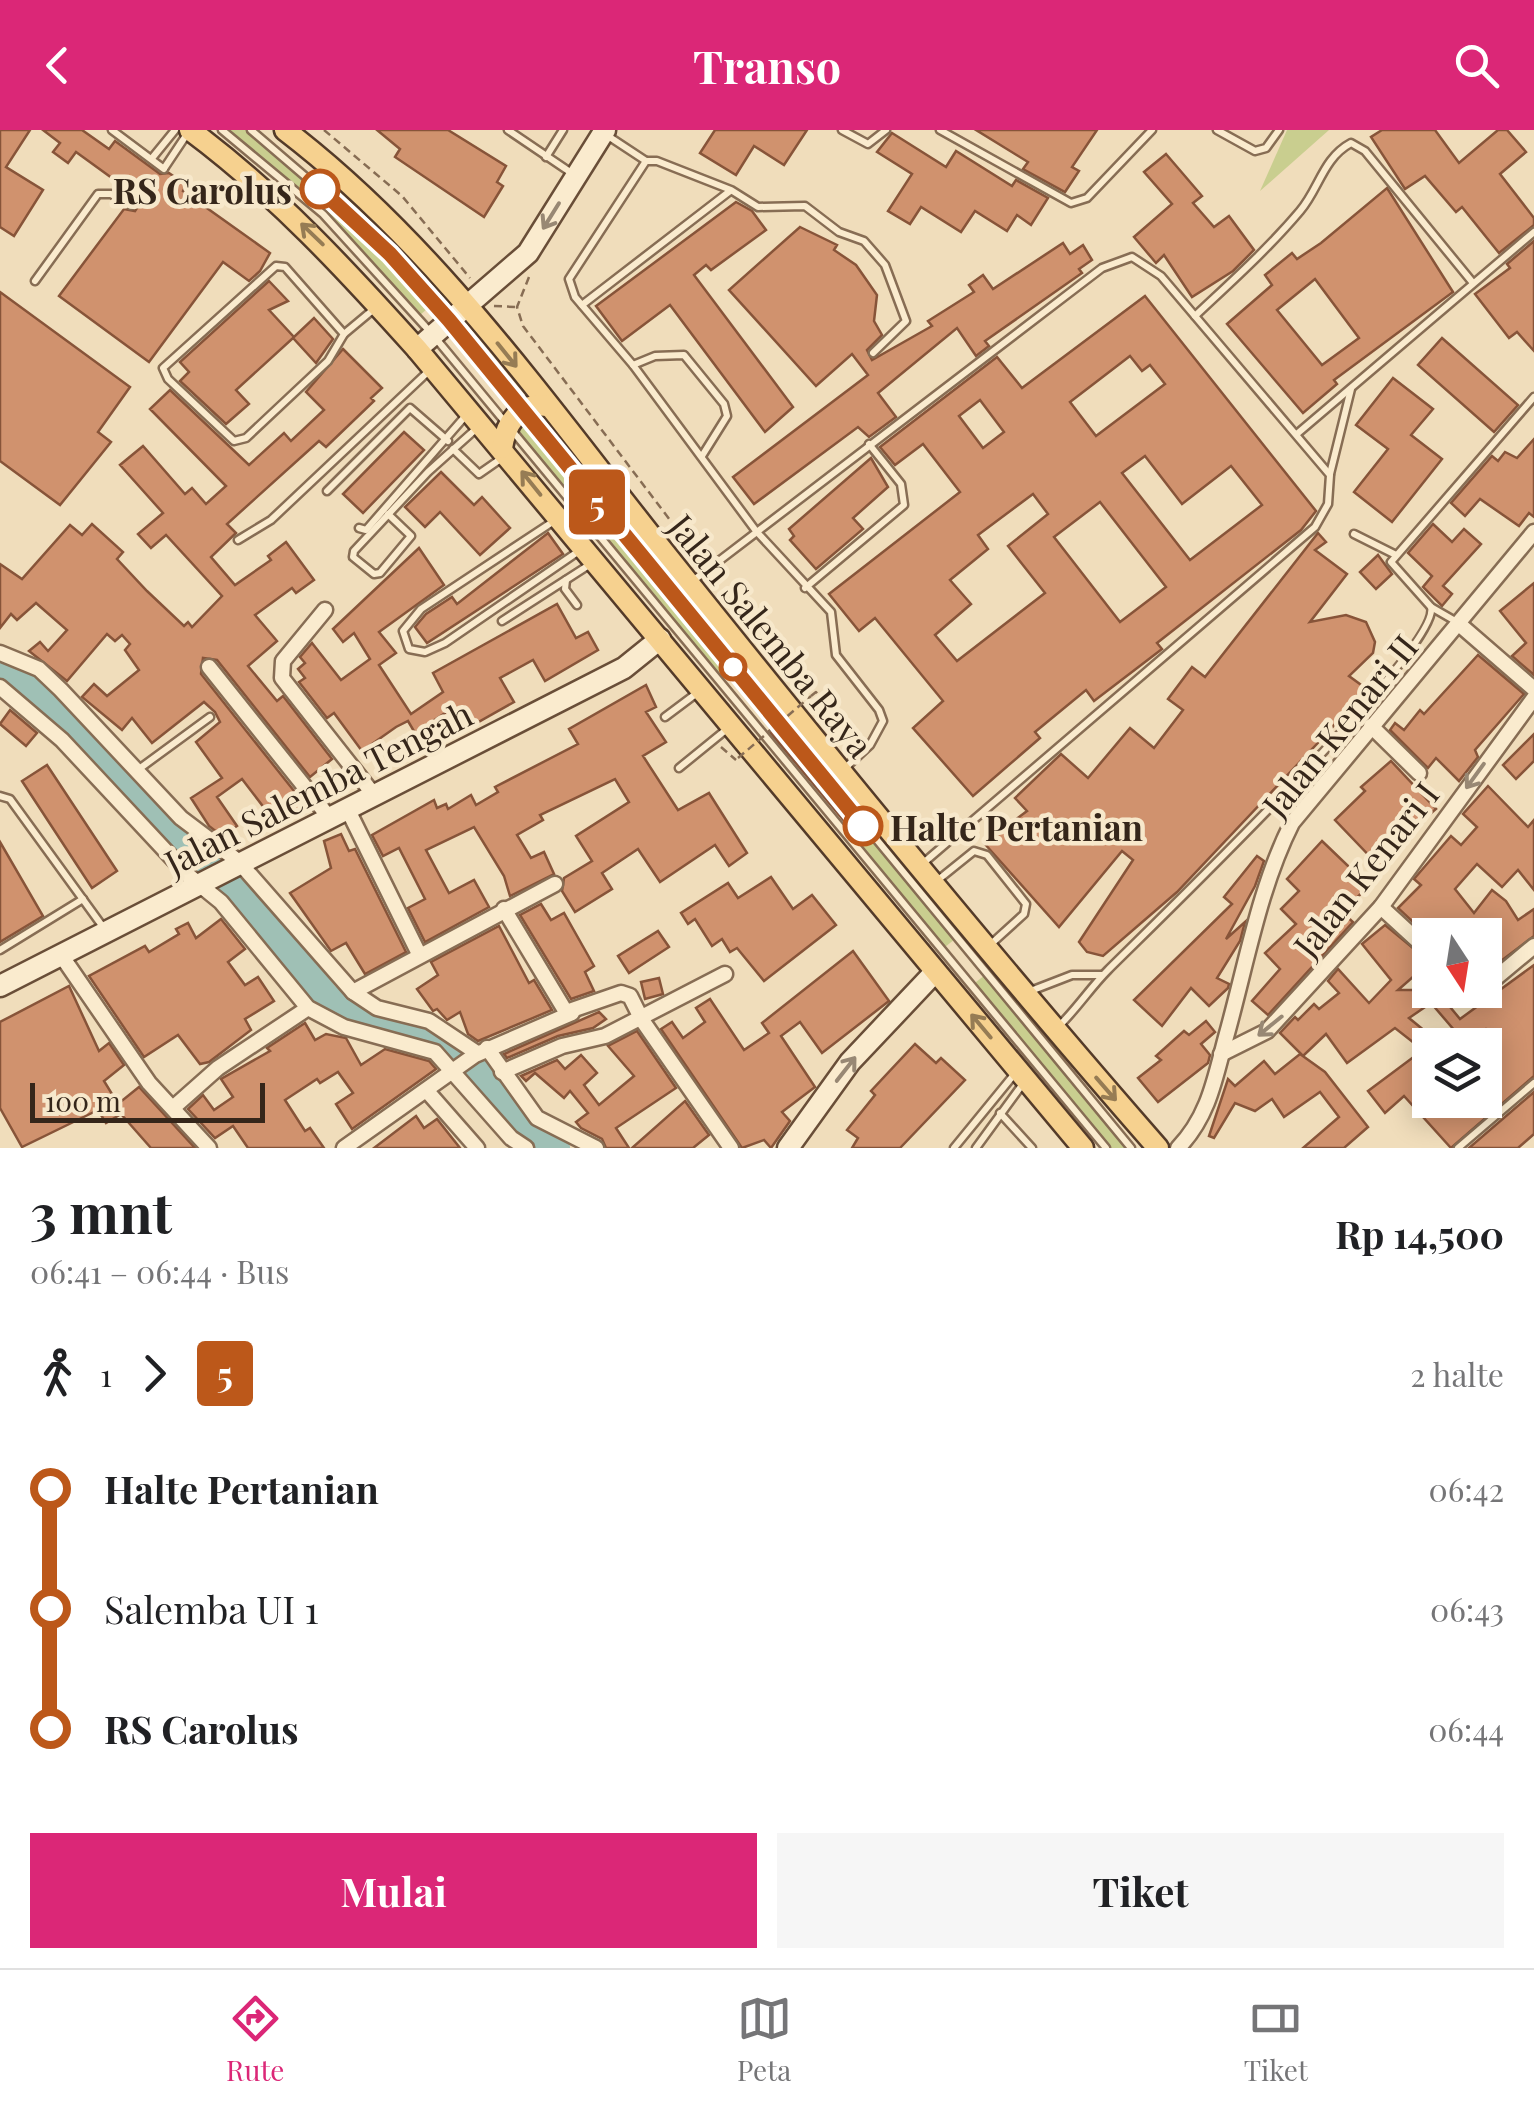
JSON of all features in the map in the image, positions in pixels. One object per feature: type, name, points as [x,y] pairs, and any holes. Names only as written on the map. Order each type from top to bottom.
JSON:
[{"type":"main road","points":[[190,130],[236,164],[317,238],[417,349],[1082,1148]]},
{"type":"main road","name":"Jalan Salemba Raya","points":[[285,130],[311,138],[365,198],[481,302],[548,406],[840,772],[1054,1030],[1158,1148]]},
{"type":"main road","points":[[417,349],[481,302],[528,252],[604,132]]},
{"type":"main road","points":[[505,451],[515,417],[548,406]]},
{"type":"main road","name":"Jalan Salemba Tengah","points":[[2,982],[108,932],[202,880],[624,668],[660,639]]},
{"type":"main road","points":[[788,1148],[850,1062],[935,972]]},
{"type":"street","name":"Jalan Kenari II","points":[[1178,1148],[1198,1127],[1284,839],[1303,808],[1534,532]]},
{"type":"street","points":[[324,610],[283,660],[282,678],[374,795]]},
{"type":"street","points":[[1459,624],[1534,689]]},
{"type":"street","points":[[8,654],[39,669],[182,818],[236,863],[353,992],[377,1008],[430,1020],[502,1072],[537,1118],[596,1148]]},
{"type":"street","points":[[210,667],[338,812],[420,954]]},
{"type":"street","points":[[0,687],[62,740],[202,880],[268,954],[308,1008],[344,1027],[424,1046],[454,1068],[511,1138],[526,1148]]},
{"type":"street","points":[[0,708],[14,696]]},
{"type":"street","name":"Jalan Kenari I","points":[[1222,1054],[1267,1032],[1382,906],[1534,698]]},
{"type":"street","points":[[1371,726],[1419,773]]},
{"type":"street","points":[[353,992],[555,884]]},
{"type":"street","points":[[1382,906],[1412,935]]},
{"type":"street","points":[[504,909],[563,1008],[572,1013]]},
{"type":"street","points":[[1502,972],[1534,946]]},
{"type":"street","points":[[62,955],[149,1083],[209,1148]]},
{"type":"street","points":[[502,1072],[562,1046],[605,1036],[642,1020],[725,974]]},
{"type":"street","points":[[344,1148],[479,1052],[627,994],[731,1148]]},
{"type":"street","points":[[174,1107],[218,1068],[308,1008]]},
{"type":"street","points":[[427,1091],[476,1148]]},
{"type":"lane","points":[[112,130],[165,168],[190,130]]},
{"type":"lane","points":[[153,157],[175,130]]},
{"type":"lane","points":[[222,130],[323,214],[441,328],[1106,1148]]},
{"type":"lane","points":[[252,130],[349,214],[515,417],[1131,1148]]},
{"type":"lane","points":[[508,130],[576,176]]},
{"type":"lane","points":[[546,156],[562,130]]},
{"type":"lane","points":[[842,130],[868,144],[886,130]]},
{"type":"lane","points":[[940,130],[1072,203],[1087,198],[1152,130]]},
{"type":"lane","points":[[1217,130],[1248,149],[1261,151],[1278,130]]},
{"type":"lane","points":[[604,132],[646,160],[674,166],[731,190],[758,207],[805,206],[839,232],[864,241],[885,266],[906,321],[874,353]]},
{"type":"lane","points":[[1195,316],[1304,207],[1318,177],[1339,150],[1351,143],[1365,151],[1474,283]]},
{"type":"lane","points":[[646,160],[569,278],[571,292],[633,365],[756,531],[831,612],[836,655],[879,710],[883,721],[870,745],[840,772]]},
{"type":"lane","points":[[582,306],[731,190]]},
{"type":"lane","points":[[35,281],[98,194],[111,194],[131,205],[140,198]]},
{"type":"lane","points":[[1298,433],[1534,232]]},
{"type":"lane","points":[[690,584],[868,444],[1117,260],[1132,257],[1146,262],[1298,433],[1330,475]]},
{"type":"lane","points":[[344,334],[285,268],[276,266],[164,366],[163,372],[229,438],[241,441],[328,361],[344,334],[377,306]]},
{"type":"lane","points":[[633,365],[654,356],[684,355],[714,390],[727,416],[702,456]]},
{"type":"lane","points":[[238,540],[271,520],[432,368]]},
{"type":"lane","points":[[925,876],[1315,527],[1328,504],[1330,475],[1352,387]]},
{"type":"lane","points":[[1459,624],[1432,607],[1391,564],[1534,397]]},
{"type":"lane","points":[[327,491],[410,408],[448,441]]},
{"type":"lane","points":[[358,528],[366,530],[448,441],[476,417]]},
{"type":"lane","points":[[388,514],[411,536],[380,573],[374,574],[352,557],[354,551],[388,514],[454,449],[476,417]]},
{"type":"lane","points":[[806,588],[904,505],[901,484],[868,444]]},
{"type":"lane","points":[[454,449],[479,474],[505,451]]},
{"type":"lane","points":[[559,517],[421,609],[404,631],[409,649],[425,652],[444,643],[590,554]]},
{"type":"lane","points":[[1354,534],[1396,555]]},
{"type":"lane","points":[[502,621],[566,579],[590,554]]},
{"type":"lane","points":[[566,579],[565,589],[577,606]]},
{"type":"lane","points":[[1054,1030],[1089,997],[1103,975],[1198,885],[1388,679],[1432,621],[1432,607]]},
{"type":"lane","points":[[664,717],[702,689]]},
{"type":"lane","points":[[138,769],[210,717]]},
{"type":"lane","points":[[678,768],[732,725]]},
{"type":"lane","points":[[0,796],[10,799],[108,932]]},
{"type":"lane","points":[[925,876],[974,851],[987,855],[1026,904],[1024,914],[986,948]]},
{"type":"lane","points":[[0,950],[83,899]]},
{"type":"lane","points":[[1024,993],[1072,975],[1103,975]]},
{"type":"lane","points":[[976,1148],[1022,1075]]},
{"type":"lane","points":[[954,1148],[1022,1075]]},
{"type":"lane","points":[[1458,1148],[1534,1083]]},
{"type":"lane","points":[[1000,1113],[1032,1148]]},
{"type":"path","points":[[324,130],[402,196],[481,302],[517,306]]},
{"type":"path","points":[[533,271],[517,306],[523,326],[707,569]]},
{"type":"path","points":[[738,758],[816,692],[834,713],[809,733]]},
{"type":"green space","points":[[221,130],[250,130],[354,219],[434,303],[420,315],[323,214]]},
{"type":"green space","points":[[1287,130],[1329,130],[1260,191]]},
{"type":"green space","points":[[522,411],[730,663],[715,677],[509,424]]},
{"type":"green space","points":[[866,830],[955,939],[940,951],[849,841]]},
{"type":"green space","points":[[985,975],[1131,1148],[1106,1148],[971,986]]},
{"type":"building","points":[[0,130],[30,130],[6,167],[43,190],[14,236],[0,227]]},
{"type":"building","points":[[43,130],[82,130],[109,149],[115,141],[160,174],[169,173],[186,185],[183,191],[270,253],[260,271],[249,281],[223,262],[149,362],[59,296],[124,209],[135,211],[145,196],[134,194],[76,152],[68,163],[53,152],[60,143]]},
{"type":"building","points":[[377,130],[448,130],[506,166],[497,182],[503,186],[484,217],[395,157],[400,149]]},
{"type":"building","points":[[715,130],[807,130],[784,165],[754,146],[736,175],[700,153]]},
{"type":"building","points":[[976,130],[1097,130],[1072,167],[1079,171],[1065,192],[1023,169],[1028,162]]},
{"type":"building","points":[[1382,130],[1435,130],[1459,163],[1498,130],[1507,130],[1526,152],[1500,174],[1534,218],[1534,225],[1499,253],[1462,207],[1456,212],[1425,176],[1405,189],[1371,137]]},
{"type":"building","points":[[892,133],[946,167],[956,151],[1012,186],[1016,180],[1048,198],[1031,225],[1017,215],[1007,231],[975,211],[961,232],[921,207],[910,224],[888,211],[912,174],[877,152]]},
{"type":"building","points":[[1166,154],[1202,196],[1193,203],[1214,227],[1229,216],[1254,250],[1233,271],[1192,297],[1164,255],[1156,263],[1134,237],[1172,204],[1144,172]]},
{"type":"building","points":[[1387,188],[1453,292],[1334,380],[1337,384],[1303,413],[1227,324],[1272,285],[1265,275],[1292,253],[1297,259]],"holes":[[[1315,279],[1359,338],[1322,365],[1277,310]]]},
{"type":"building","points":[[736,202],[752,211],[766,230],[711,270],[706,265],[694,275],[793,407],[765,432],[670,305],[622,341],[596,306]]},
{"type":"building","points":[[800,227],[837,245],[834,250],[856,265],[877,295],[874,321],[882,335],[867,350],[872,360],[932,326],[928,321],[974,292],[969,285],[983,275],[993,289],[1063,243],[1070,254],[1083,245],[1092,260],[1079,269],[1082,273],[985,341],[989,346],[976,356],[957,328],[878,393],[896,417],[869,437],[858,427],[754,504],[733,477],[868,375],[852,354],[816,386],[729,290]]},
{"type":"building","points":[[1534,241],[1534,351],[1517,332],[1509,338],[1475,294],[1510,268],[1507,264]]},
{"type":"building","points":[[269,281],[288,301],[269,310],[294,337],[314,318],[333,339],[316,363],[293,338],[236,390],[249,404],[226,424],[180,381],[189,372],[180,362]]},
{"type":"building","points":[[0,292],[130,387],[98,432],[111,442],[60,505],[0,461]]},
{"type":"building","points":[[1145,296],[1316,511],[1301,530],[1157,643],[1162,649],[1094,701],[1086,690],[1035,732],[1040,738],[973,796],[913,728],[943,701],[875,618],[859,631],[829,594],[960,492],[923,444],[895,465],[880,447],[997,357],[1022,388]],"holes":[[[1130,356],[1142,371],[1150,365],[1165,384],[1096,436],[1070,402]],[[980,400],[1004,432],[983,448],[959,416]],[[1145,456],[1182,504],[1231,466],[1262,505],[1190,560],[1122,473]],[[1033,494],[1048,514],[1008,546],[1045,593],[957,661],[935,635],[971,604],[950,580],[988,549],[978,535]],[[1100,502],[1166,587],[1120,622],[1054,537]]]},
{"type":"building","points":[[1442,338],[1518,405],[1494,432],[1418,365]]},
{"type":"building","points":[[343,349],[382,388],[371,398],[374,401],[326,447],[319,441],[227,524],[236,533],[211,557],[235,585],[271,560],[268,556],[286,542],[314,580],[296,593],[292,588],[255,615],[277,641],[248,666],[277,701],[283,696],[332,759],[310,777],[217,660],[203,658],[201,674],[306,806],[278,826],[242,779],[217,797],[237,826],[222,836],[209,826],[191,798],[222,778],[196,742],[220,722],[215,712],[204,702],[152,743],[132,718],[122,730],[82,697],[94,684],[107,696],[139,670],[125,650],[130,644],[122,635],[115,641],[107,634],[67,681],[29,651],[40,642],[48,651],[67,630],[36,603],[17,620],[11,614],[0,628],[0,564],[22,579],[70,525],[82,535],[92,524],[123,552],[117,559],[147,591],[184,626],[188,622],[192,627],[222,596],[166,535],[151,548],[138,534],[163,513],[120,465],[143,446],[185,494],[192,488],[206,504],[226,486],[150,409],[170,390],[249,465],[284,433],[291,441],[324,410],[306,392]]},
{"type":"building","points":[[1393,378],[1433,409],[1411,435],[1442,459],[1392,522],[1354,492],[1388,449],[1356,425]]},
{"type":"building","points":[[404,432],[424,450],[363,513],[343,494]]},
{"type":"building","points":[[1534,439],[1534,517],[1529,513],[1519,526],[1480,499],[1465,516],[1451,503],[1492,456],[1498,461],[1505,452],[1517,458]]},
{"type":"building","points":[[871,458],[888,487],[853,518],[863,529],[816,569],[790,540],[794,536],[789,529]]},
{"type":"building","points":[[441,472],[474,505],[482,497],[510,528],[480,555],[440,512],[425,527],[405,507]]},
{"type":"building","points":[[1433,524],[1452,542],[1464,529],[1481,544],[1443,586],[1452,594],[1442,606],[1423,587],[1432,576],[1408,553]]},
{"type":"building","points":[[548,533],[563,554],[427,643],[415,627],[426,614],[452,597],[457,604]]},
{"type":"building","points":[[1318,533],[1326,542],[1315,550],[1347,574],[1310,622],[1346,615],[1366,622],[1375,642],[1373,653],[1349,676],[1364,687],[1331,729],[1177,892],[1103,956],[1087,952],[1079,942],[1133,860],[1122,851],[1059,927],[984,843],[1027,811],[1015,798],[1061,754],[1088,778],[1130,728],[1154,748],[1183,710],[1168,699],[1192,667],[1205,677]]},
{"type":"building","points":[[419,548],[444,585],[379,632],[396,653],[379,665],[411,714],[443,692],[433,673],[557,604],[576,638],[588,632],[598,650],[545,681],[533,660],[500,678],[514,702],[466,729],[454,707],[415,733],[408,721],[362,751],[334,713],[327,718],[299,682],[305,678],[298,669],[305,663],[300,657],[312,643],[341,680],[370,659],[354,633],[343,642],[333,629]]},
{"type":"building","points":[[1378,555],[1392,574],[1376,589],[1360,572]]},
{"type":"building","points":[[1534,583],[1534,675],[1512,656],[1526,643],[1500,611]]},
{"type":"building","points":[[1478,655],[1524,694],[1475,750],[1478,757],[1459,781],[1436,758],[1428,768],[1390,730],[1395,723],[1404,730],[1420,710],[1424,714]]},
{"type":"building","points":[[646,685],[656,707],[646,712],[666,742],[643,756],[678,810],[709,793],[747,853],[729,866],[715,845],[660,882],[638,849],[602,873],[612,889],[575,912],[562,891],[564,878],[592,861],[576,836],[629,802],[615,779],[540,815],[543,820],[517,835],[531,858],[544,852],[554,874],[510,896],[504,876],[474,827],[426,850],[449,893],[474,880],[489,907],[425,942],[408,908],[425,899],[399,848],[383,856],[372,835],[434,800],[437,808],[446,804],[448,809],[471,795],[476,805],[498,792],[495,787],[578,744],[569,729]]},
{"type":"building","points":[[10,710],[37,733],[26,746],[0,724]]},
{"type":"building","points":[[774,726],[860,830],[855,834],[769,731]]},
{"type":"building","points":[[1534,734],[1534,761],[1516,779],[1503,765]]},
{"type":"building","points":[[1391,761],[1436,809],[1402,838],[1407,843],[1381,868],[1335,820],[1365,791],[1361,787]]},
{"type":"building","points":[[47,765],[117,871],[92,888],[22,781]]},
{"type":"building","points":[[1488,786],[1528,827],[1534,820],[1534,890],[1518,870],[1502,887],[1477,864],[1455,889],[1474,913],[1492,890],[1506,901],[1518,920],[1534,909],[1534,936],[1502,960],[1502,918],[1412,918],[1412,921],[1398,908],[1421,885],[1414,879],[1451,836],[1461,845],[1477,827],[1463,814]]},
{"type":"building","points":[[341,834],[349,851],[355,849],[406,952],[365,974],[346,943],[331,951],[290,893],[331,868],[324,841]]},
{"type":"building","points":[[1322,841],[1369,886],[1342,912],[1353,922],[1268,1015],[1252,1001],[1280,969],[1265,953],[1296,924],[1281,909],[1299,891],[1287,879]]},
{"type":"building","points":[[0,842],[43,916],[0,942]]},
{"type":"building","points":[[1257,856],[1264,861],[1255,886],[1226,939],[1245,922],[1240,941],[1217,978],[1229,984],[1228,988],[1209,1006],[1191,988],[1162,1026],[1134,1000],[1232,904],[1224,897]]},
{"type":"building","points":[[771,877],[793,909],[812,895],[836,925],[764,981],[737,948],[730,952],[722,939],[712,946],[695,919],[688,924],[681,913],[728,883],[738,898]]},
{"type":"building","points":[[541,904],[551,920],[564,913],[594,966],[585,972],[594,991],[571,999],[520,915]]},
{"type":"building","points":[[221,919],[245,949],[228,962],[245,985],[258,977],[274,1001],[245,1019],[251,1030],[209,1062],[200,1064],[178,1035],[144,1057],[89,976],[145,946],[149,952],[179,934],[176,929],[188,923],[196,938]]},
{"type":"building","points":[[1385,925],[1412,947],[1412,978],[1398,990],[1412,990],[1412,1008],[1424,1008],[1409,1018],[1421,1028],[1412,1028],[1412,1041],[1395,1028],[1347,1063],[1326,1034],[1303,1056],[1280,1033],[1314,1004],[1319,1009],[1339,993],[1328,981],[1338,969],[1369,1003],[1391,980],[1362,944]]},
{"type":"building","points":[[499,926],[529,983],[534,980],[552,1010],[478,1041],[468,1034],[460,1012],[447,1020],[437,1009],[433,1011],[417,989],[438,975],[431,962]]},
{"type":"building","points":[[658,931],[669,947],[629,973],[618,956]]},
{"type":"building","points":[[853,951],[889,1001],[822,1053],[800,1022],[781,1036],[815,1087],[782,1112],[790,1121],[771,1148],[764,1140],[742,1148],[661,1029],[672,1022],[683,1038],[705,1022],[696,1008],[710,999],[744,1050],[769,1033],[762,1023]]},
{"type":"building","points":[[1534,965],[1534,1076],[1502,1104],[1502,1028],[1452,1028],[1435,1008],[1451,1008],[1460,1019],[1475,1008],[1502,1008],[1502,988]]},
{"type":"building","points":[[659,978],[663,994],[645,999],[641,982]]},
{"type":"building","points":[[69,986],[99,1051],[109,1043],[124,1065],[104,1081],[118,1104],[139,1087],[195,1148],[151,1148],[121,1114],[106,1123],[98,1110],[22,1147],[0,1108],[0,1022]]},
{"type":"building","points":[[599,1012],[606,1019],[593,1028],[558,1036],[507,1058],[504,1054]]},
{"type":"building","points":[[1206,1021],[1215,1032],[1201,1044],[1210,1055],[1208,1063],[1158,1102],[1138,1078],[1161,1060],[1156,1056],[1184,1031],[1189,1035]]},
{"type":"building","points":[[305,1023],[315,1040],[326,1034],[346,1038],[361,1065],[385,1049],[429,1061],[436,1069],[352,1129],[336,1104],[353,1093],[338,1072],[320,1083],[317,1079],[285,1100],[305,1131],[310,1128],[324,1148],[248,1148],[233,1126],[215,1138],[188,1109],[203,1095],[214,1110],[233,1097],[221,1079],[270,1051],[267,1048]]},
{"type":"building","points":[[637,1031],[676,1088],[616,1128],[629,1148],[606,1148],[602,1139],[581,1128],[576,1122],[588,1113],[570,1091],[564,1098],[535,1073],[526,1081],[521,1076],[557,1060],[565,1069],[581,1055],[597,1073],[584,1085],[599,1105],[634,1076],[608,1046]]},
{"type":"building","points":[[915,1044],[936,1063],[941,1058],[965,1080],[900,1148],[852,1148],[858,1138],[847,1130],[875,1095],[871,1091]]},
{"type":"building","points":[[1300,1054],[1325,1072],[1368,1127],[1344,1148],[1303,1148],[1339,1117],[1320,1092],[1284,1117],[1272,1099],[1255,1111],[1235,1103],[1214,1138],[1209,1136],[1228,1079],[1235,1086],[1264,1061],[1275,1074]]},
{"type":"building","points":[[1412,1058],[1412,1105],[1404,1096],[1385,1113],[1368,1091]]},
{"type":"building","points":[[1534,1092],[1534,1134],[1518,1148],[1469,1148]]},
{"type":"building","points":[[685,1101],[709,1135],[693,1148],[632,1148]]},
{"type":"building","points":[[416,1116],[424,1128],[437,1119],[460,1148],[374,1148]]},
{"type":"building","points":[[1424,1118],[1486,1118],[1451,1148]]},
{"type":"waterway","points":[[0,667],[13,669],[56,706],[266,921],[325,996],[354,1019],[432,1036],[465,1052],[519,1130],[556,1148]]},
{"type":"bus line","name":"5","points":[[320,189],[390,254],[449,320],[863,826]]},
{"type":"place","name":"RS Carolus","points":[[320,189]]},
{"type":"place","name":"Halte Pertanian","points":[[863,826]]}]
